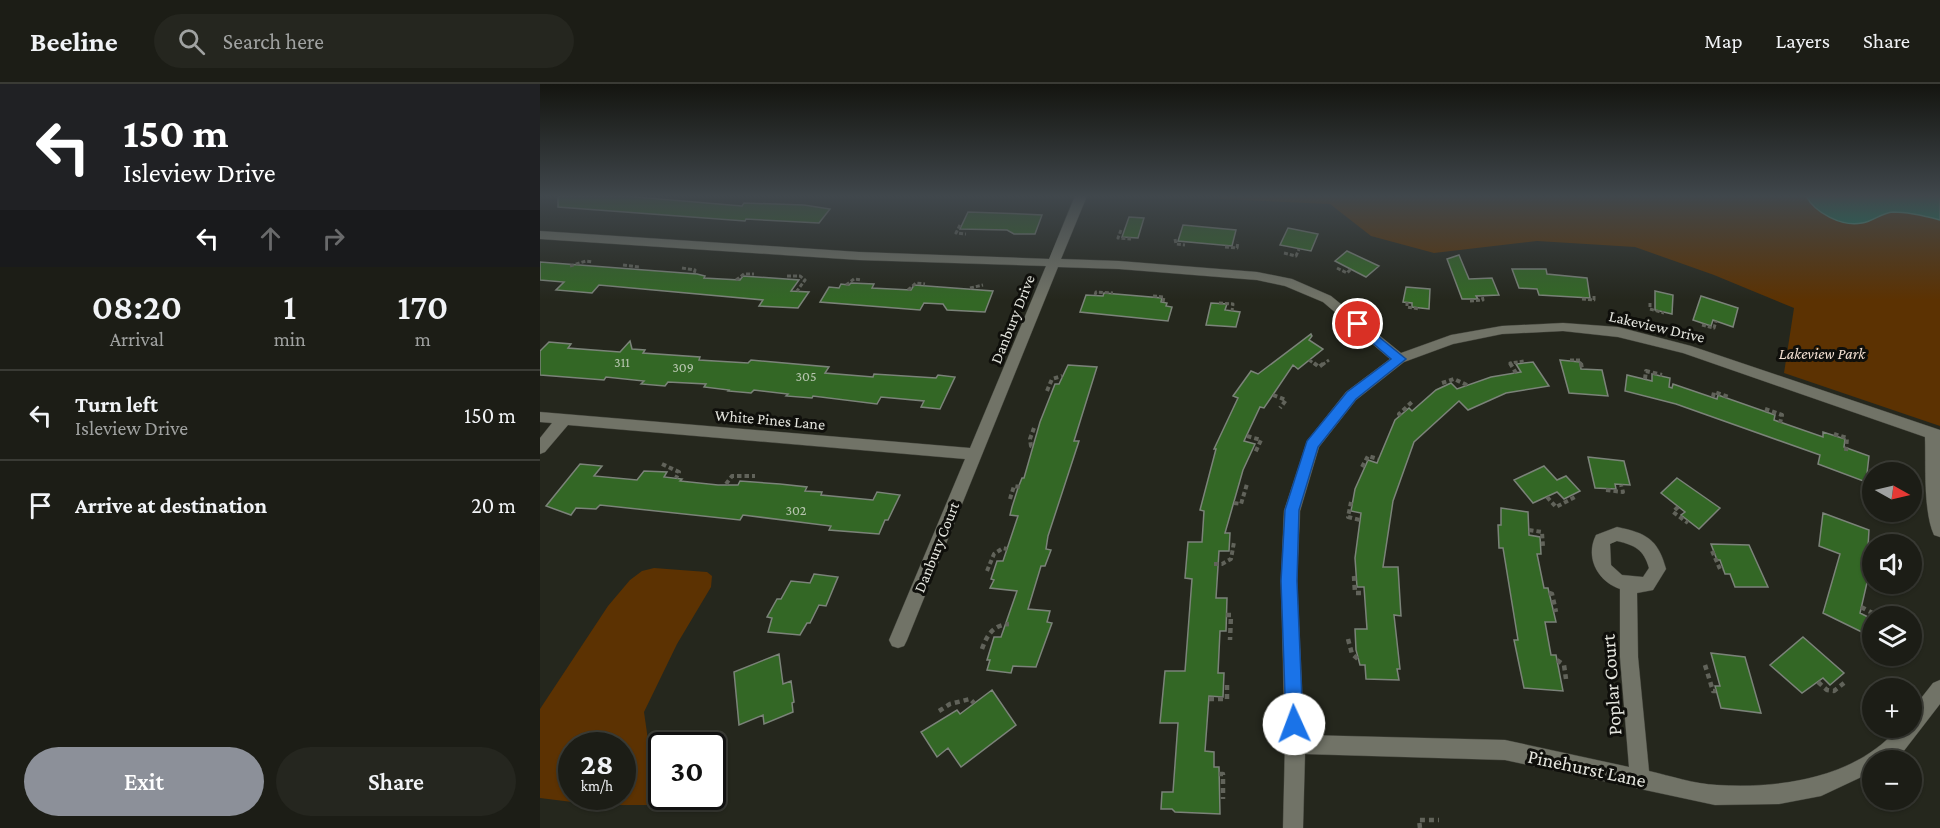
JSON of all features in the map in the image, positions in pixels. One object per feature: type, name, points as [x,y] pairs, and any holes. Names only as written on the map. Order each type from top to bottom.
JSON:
[{"type":"street","name":"Danbury Drive","points":[[974,454],[1067,231]]},
{"type":"street","points":[[540,235],[859,256],[1054,262],[1257,276],[1288,282],[1310,290],[1327,300],[1399,359]]},
{"type":"street","name":"Lakeview Drive","points":[[1293,828],[1295,744],[1289,581],[1292,510],[1312,445],[1351,396],[1399,359],[1451,340],[1502,330],[1563,327],[1618,332],[1686,349],[1936,434]]},
{"type":"street","name":"White Pines Lane","points":[[540,417],[974,454]]},
{"type":"street","points":[[540,448],[564,419]]},
{"type":"street","points":[[1936,434],[1936,505],[1940,530]]},
{"type":"street","name":"Danbury Court","points":[[898,640],[974,454]]},
{"type":"street","name":"Poplar Court","points":[[1628,586],[1629,657],[1640,780]]},
{"type":"street","name":"Pinehurst Lane","points":[[1922,712],[1940,689]]},
{"type":"street","name":"Pinehurst Lane","points":[[1889,750],[1901,738]]},
{"type":"street","name":"Pinehurst Lane","points":[[1295,744],[1505,750],[1714,795],[1779,794],[1821,786],[1862,766]]},
{"type":"path","points":[[957,231],[956,233],[966,234]]},
{"type":"path","points":[[1120,231],[1118,238],[1131,239]]},
{"type":"path","points":[[1175,239],[1176,244],[1185,244]]},
{"type":"path","points":[[1225,247],[1237,249],[1238,242]]},
{"type":"path","points":[[1284,253],[1296,256],[1299,249]]},
{"type":"path","points":[[570,266],[586,261],[593,262]]},
{"type":"path","points":[[623,265],[639,267],[639,269]]},
{"type":"path","points":[[682,268],[695,270],[694,274]]},
{"type":"path","points":[[1337,268],[1347,273],[1351,269]]},
{"type":"path","points":[[736,280],[744,274],[754,274]]},
{"type":"path","points":[[787,276],[800,276],[805,280],[797,291]]},
{"type":"path","points":[[846,285],[854,279],[862,280]]},
{"type":"path","points":[[908,290],[916,283],[925,284]]},
{"type":"path","points":[[970,288],[983,285]]},
{"type":"path","points":[[1095,296],[1096,292],[1113,293]]},
{"type":"path","points":[[1582,299],[1594,300],[1594,294]]},
{"type":"path","points":[[1470,301],[1483,300],[1482,295]]},
{"type":"path","points":[[1153,296],[1164,297],[1163,302]]},
{"type":"path","points":[[1407,302],[1407,307],[1420,309]]},
{"type":"path","points":[[1219,303],[1233,304],[1232,311]]},
{"type":"path","points":[[1650,303],[1650,309],[1664,313]]},
{"type":"path","points":[[1702,325],[1714,328],[1716,321]]},
{"type":"path","points":[[1309,360],[1319,367],[1329,360]]},
{"type":"path","points":[[1570,360],[1581,360],[1582,369]]},
{"type":"path","points":[[1516,373],[1510,363],[1524,361]]},
{"type":"path","points":[[1645,379],[1646,371],[1662,375]]},
{"type":"path","points":[[1047,391],[1052,379],[1062,376]]},
{"type":"path","points":[[1442,383],[1454,379],[1467,385]]},
{"type":"path","points":[[1713,397],[1714,392],[1729,397]]},
{"type":"path","points":[[1273,395],[1286,400],[1280,408]]},
{"type":"path","points":[[1401,415],[1399,414],[1412,402]]},
{"type":"path","points":[[1765,409],[1782,415],[1780,423]]},
{"type":"path","points":[[1034,447],[1031,446],[1030,439],[1035,428]]},
{"type":"path","points":[[1834,434],[1847,438],[1846,451]]},
{"type":"path","points":[[1246,436],[1261,440],[1255,453]]},
{"type":"path","points":[[1362,467],[1368,456],[1378,459]]},
{"type":"path","points":[[662,464],[679,472],[676,478]]},
{"type":"path","points":[[726,484],[732,476],[755,476]]},
{"type":"path","points":[[1234,503],[1241,504],[1247,484]]},
{"type":"path","points":[[1606,490],[1623,492],[1621,485]]},
{"type":"path","points":[[1010,499],[1014,486],[1020,487]]},
{"type":"path","points":[[1547,497],[1556,507],[1575,497]]},
{"type":"path","points":[[1351,502],[1348,517],[1360,520]]},
{"type":"path","points":[[1678,507],[1672,512],[1688,523]]},
{"type":"path","points":[[1528,530],[1542,532],[1543,546]]},
{"type":"path","points":[[1214,564],[1222,564],[1231,558],[1234,542]]},
{"type":"path","points":[[987,571],[994,554],[1003,548],[1008,549]]},
{"type":"path","points":[[1712,551],[1720,569],[1723,569]]},
{"type":"path","points":[[1354,576],[1355,593],[1364,593]]},
{"type":"path","points":[[1549,593],[1552,594],[1556,612]]},
{"type":"path","points":[[1226,615],[1231,615],[1230,640]]},
{"type":"path","points":[[982,649],[992,630],[1001,624],[1010,624]]},
{"type":"path","points":[[1348,639],[1352,654],[1360,661]]},
{"type":"path","points":[[1557,660],[1564,665],[1566,679]]},
{"type":"path","points":[[1705,664],[1713,691],[1716,691]]},
{"type":"path","points":[[1818,682],[1827,690],[1834,691],[1844,683]]},
{"type":"path","points":[[1209,699],[1227,699],[1227,684]]},
{"type":"path","points":[[939,711],[950,704],[970,699],[974,703]]},
{"type":"path","points":[[1219,774],[1223,774],[1223,799]]},
{"type":"path","points":[[1420,828],[1419,820],[1439,820]]},
{"type":"green space","name":"Lakeview Park","points":[[1364,231],[1940,231],[1940,426],[1784,373],[1794,308],[1714,275],[1635,247],[1537,241],[1434,253],[1371,236]]},
{"type":"green space","points":[[654,568],[707,572],[712,576],[711,587],[677,644],[644,712],[648,740],[648,805],[636,805],[636,732],[558,732],[558,800],[540,798],[540,709],[608,606],[630,580],[642,571]]},
{"type":"building","points":[[1008,231],[1036,231],[1035,234],[1014,234]]},
{"type":"building","points":[[1124,231],[1140,231],[1138,238],[1122,237]]},
{"type":"building","points":[[1181,231],[1236,231],[1232,246],[1178,241]]},
{"type":"building","points":[[1287,231],[1318,234],[1311,251],[1280,245]]},
{"type":"building","points":[[1347,251],[1379,266],[1366,277],[1335,261]]},
{"type":"building","points":[[1459,255],[1469,279],[1492,278],[1499,295],[1462,299],[1447,259]]},
{"type":"building","points":[[540,262],[697,274],[705,276],[704,278],[740,280],[743,276],[799,280],[791,291],[809,292],[798,308],[759,306],[763,300],[599,285],[592,293],[556,290],[564,282],[540,280]]},
{"type":"building","points":[[1512,269],[1546,269],[1547,274],[1587,278],[1590,298],[1539,295],[1537,289],[1519,288]]},
{"type":"building","points":[[841,284],[874,284],[872,288],[911,290],[914,285],[993,291],[985,312],[947,310],[943,304],[924,303],[920,310],[820,302],[829,287],[839,288]]},
{"type":"building","points":[[1406,287],[1430,289],[1429,309],[1412,307],[1412,303],[1403,302]]},
{"type":"building","points":[[1655,291],[1673,295],[1672,314],[1655,310]]},
{"type":"building","points":[[1104,293],[1162,298],[1161,302],[1172,307],[1168,321],[1080,312],[1086,295],[1103,296]]},
{"type":"building","points":[[1701,296],[1738,308],[1733,327],[1713,320],[1711,326],[1693,320]]},
{"type":"building","points":[[1211,303],[1227,304],[1225,310],[1240,312],[1236,327],[1206,325]]},
{"type":"building","points":[[1311,334],[1309,340],[1323,349],[1298,369],[1293,365],[1264,408],[1260,407],[1244,441],[1255,444],[1243,470],[1225,533],[1230,533],[1229,551],[1219,551],[1216,598],[1227,598],[1226,631],[1220,631],[1218,673],[1224,673],[1223,697],[1209,696],[1205,751],[1214,752],[1214,767],[1219,767],[1220,814],[1175,812],[1172,809],[1161,809],[1162,792],[1173,792],[1178,723],[1160,723],[1165,671],[1185,671],[1192,579],[1185,578],[1188,542],[1202,542],[1204,511],[1200,510],[1216,449],[1214,449],[1238,398],[1233,396],[1251,371],[1258,374]]},
{"type":"building","points":[[630,341],[632,349],[645,350],[643,353],[700,357],[699,360],[748,363],[751,360],[829,367],[825,373],[873,377],[874,374],[955,377],[940,409],[921,407],[924,401],[881,397],[877,404],[813,396],[812,398],[786,396],[788,394],[754,390],[751,393],[728,391],[704,387],[706,384],[668,382],[665,386],[606,377],[604,380],[540,375],[540,351],[549,342],[571,344],[568,348],[620,352]]},
{"type":"building","points":[[1560,360],[1580,362],[1581,369],[1602,370],[1608,396],[1569,393]]},
{"type":"building","points":[[1533,362],[1549,386],[1506,393],[1468,410],[1459,401],[1414,442],[1393,501],[1383,567],[1398,567],[1401,616],[1394,615],[1400,669],[1397,669],[1399,680],[1366,679],[1365,665],[1360,665],[1356,650],[1355,629],[1367,629],[1364,587],[1357,587],[1355,558],[1361,513],[1351,511],[1355,489],[1368,460],[1377,463],[1395,420],[1409,408],[1412,411],[1436,390],[1451,383],[1457,389],[1491,377],[1521,372],[1516,364]]},
{"type":"building","points":[[1068,365],[1097,367],[1074,441],[1079,441],[1048,536],[1046,549],[1051,550],[1045,566],[1041,566],[1028,609],[1050,611],[1047,622],[1052,623],[1036,667],[1013,666],[1011,673],[987,670],[990,660],[987,660],[994,637],[1001,637],[1017,591],[990,588],[994,580],[991,579],[997,561],[1003,561],[1018,516],[1010,515],[1018,488],[1024,478],[1040,422],[1055,384],[1059,384]]},
{"type":"building","points":[[1652,374],[1670,378],[1669,387],[1672,388],[1673,384],[1717,399],[1718,395],[1775,415],[1774,420],[1823,437],[1823,432],[1845,439],[1844,447],[1869,456],[1868,462],[1862,462],[1862,480],[1818,464],[1820,455],[1676,404],[1625,391],[1627,375],[1652,381]]},
{"type":"building","points":[[1588,457],[1624,461],[1630,485],[1615,484],[1616,489],[1595,488]]},
{"type":"building","points":[[580,464],[602,466],[594,476],[637,480],[644,471],[667,472],[664,477],[718,485],[738,485],[740,481],[780,484],[807,487],[805,491],[822,492],[821,495],[873,500],[877,492],[900,495],[879,534],[829,530],[831,526],[743,515],[740,520],[600,505],[596,509],[576,508],[571,515],[546,506]]},
{"type":"building","points":[[1544,466],[1557,480],[1566,476],[1580,491],[1564,499],[1557,492],[1533,503],[1514,480]]},
{"type":"building","points":[[1677,478],[1720,508],[1699,529],[1681,515],[1685,512],[1661,493]]},
{"type":"building","points":[[1501,508],[1528,512],[1529,535],[1540,537],[1541,554],[1537,554],[1544,588],[1548,588],[1556,622],[1545,622],[1551,655],[1556,655],[1563,691],[1524,688],[1514,640],[1518,640],[1503,548],[1499,548],[1498,525],[1501,525]]},
{"type":"building","points":[[1823,513],[1869,530],[1869,534],[1862,534],[1862,594],[1864,594],[1860,613],[1862,614],[1862,632],[1823,613],[1840,554],[1819,546]]},
{"type":"building","points":[[1711,544],[1749,545],[1768,587],[1735,587],[1730,574],[1725,574],[1720,560],[1717,560]]},
{"type":"building","points":[[814,574],[838,577],[826,606],[819,605],[810,623],[807,623],[800,635],[768,632],[772,618],[767,617],[791,581],[810,583]]},
{"type":"building","points":[[1803,637],[1844,673],[1830,685],[1823,678],[1802,693],[1770,665]]},
{"type":"building","points":[[1711,653],[1745,657],[1761,713],[1721,708],[1715,686],[1720,686]]},
{"type":"building","points":[[779,654],[783,684],[791,681],[793,712],[764,724],[763,715],[739,725],[734,672]]},
{"type":"building","points":[[992,690],[1016,725],[961,767],[948,748],[937,757],[921,732],[957,710],[960,714]]},
{"type":"route","points":[[1294,724],[1289,581],[1292,510],[1312,445],[1351,396],[1399,359],[1358,324]]}]
